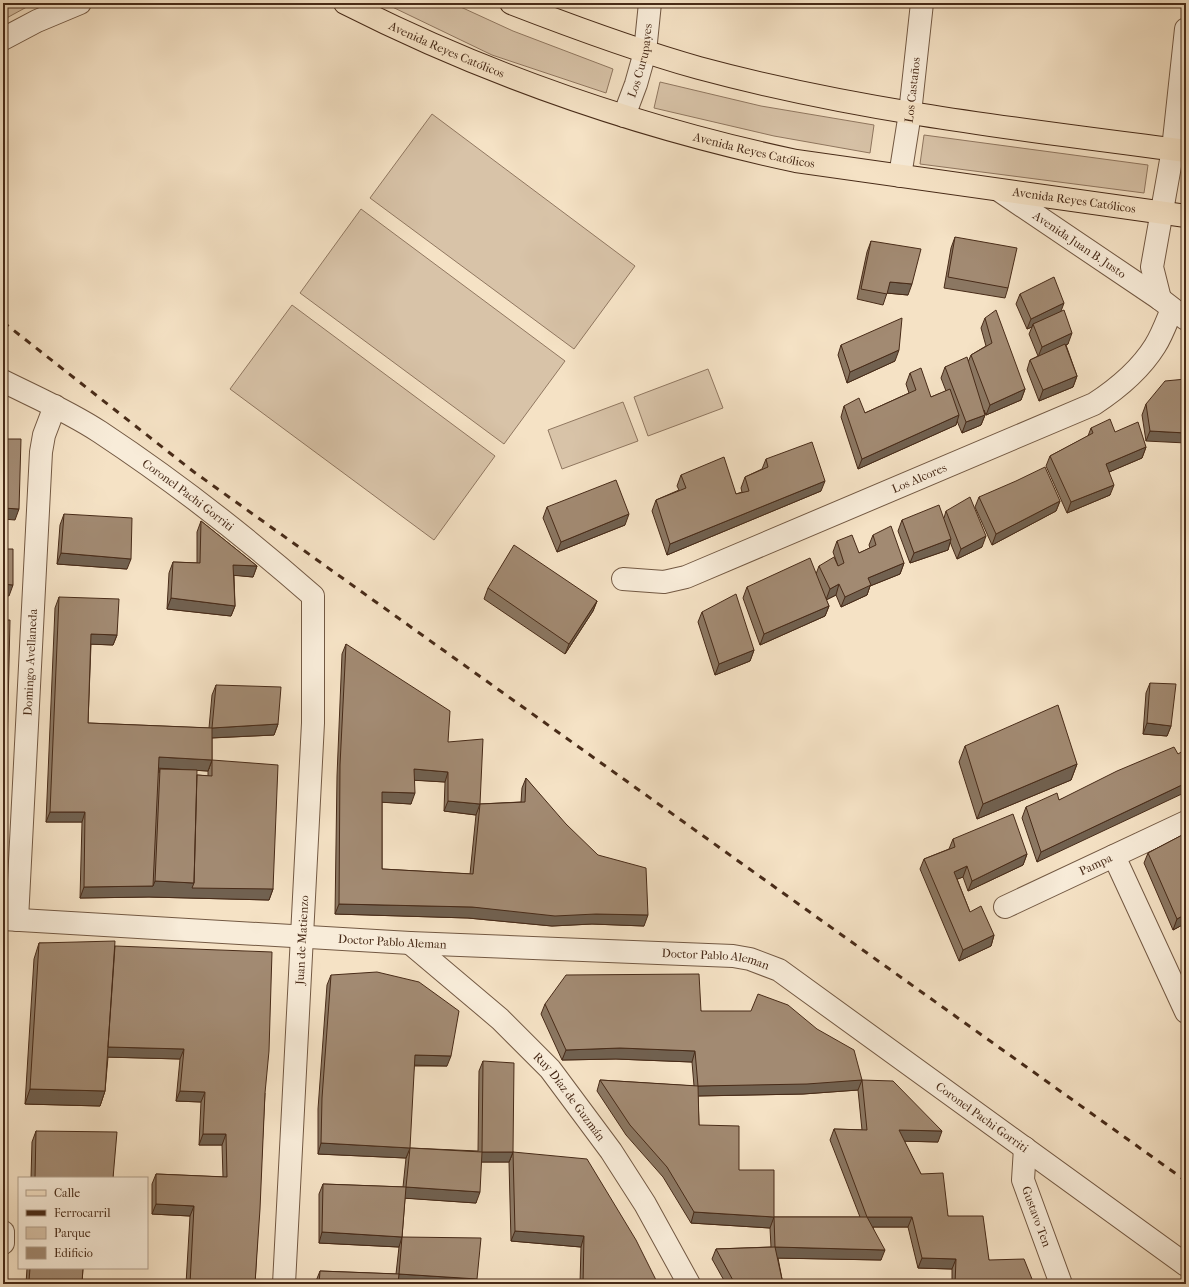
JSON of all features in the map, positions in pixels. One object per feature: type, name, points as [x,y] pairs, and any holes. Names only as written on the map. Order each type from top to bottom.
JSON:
[{"type":"main road","name":"Avenida Reyes Católicos","points":[[345,3],[449,53],[511,78],[624,116],[740,149],[796,161],[1000,191],[1186,216]]},
{"type":"main road","points":[[511,3],[581,30],[645,52],[756,82],[910,113],[1179,150]]},
{"type":"street","points":[[3,39],[37,21],[80,3]]},
{"type":"street","name":"Los Curupayes","points":[[624,116],[636,84],[645,52],[650,3]]},
{"type":"street","name":"Los Castaños","points":[[900,176],[910,113],[922,3]]},
{"type":"street","points":[[1173,309],[1152,266],[1162,213],[1179,150],[1186,29]]},
{"type":"street","name":"Avenida Juan B. Justo","points":[[1000,191],[1173,309]]},
{"type":"street","name":"Los Alcores","points":[[623,579],[664,582],[686,578],[1094,404],[1112,392],[1135,372],[1156,346],[1173,309]]},
{"type":"street","name":"Coronel Pachi Gorriti","points":[[3,381],[55,406],[99,431],[209,510],[261,551],[313,596]]},
{"type":"street","name":"Domingo Avellaneda","points":[[10,919],[41,452],[44,435],[55,406]]},
{"type":"street","name":"Juan de Matienzo","points":[[284,1284],[313,723],[313,596]]},
{"type":"street","name":"Pampa","points":[[1005,907],[1186,822]]},
{"type":"street","points":[[1114,856],[1186,1012]]},
{"type":"street","name":"Doctor Pablo Aleman","points":[[10,919],[410,943],[733,956],[750,959],[779,970]]},
{"type":"street","name":"Ruy Díaz de Guzmán","points":[[410,943],[500,1019],[550,1069],[611,1151],[645,1204],[689,1284]]},
{"type":"street","name":"Coronel Pachi Gorriti","points":[[779,970],[1186,1265]]},
{"type":"street","name":"Gustavo Ten","points":[[1025,1148],[1023,1180],[1061,1284]]},
{"type":"street","points":[[3,1232],[3,1242]]},
{"type":"green space","points":[[3,3],[34,3],[3,20]]},
{"type":"green space","points":[[384,3],[452,3],[513,31],[613,69],[606,93],[492,55]]},
{"type":"green space","points":[[660,82],[761,106],[874,125],[870,153],[774,136],[654,108]]},
{"type":"green space","points":[[432,114],[635,266],[574,349],[370,198]]},
{"type":"green space","points":[[924,135],[1148,165],[1144,193],[920,164]]},
{"type":"green space","points":[[361,209],[565,361],[504,444],[300,293]]},
{"type":"green space","points":[[292,305],[495,456],[434,540],[230,389]]},
{"type":"green space","points":[[708,369],[723,408],[648,436],[634,397]]},
{"type":"green space","points":[[623,402],[638,441],[562,469],[548,430]]},
{"type":"building","points":[[955,237],[1017,248],[1008,288],[948,277]]},
{"type":"building","points":[[871,241],[921,249],[912,284],[890,282],[887,294],[861,289]]},
{"type":"building","points":[[1054,277],[1064,303],[1031,319],[1020,294]]},
{"type":"building","points":[[996,310],[1025,389],[990,405],[971,355],[992,343],[985,318]]},
{"type":"building","points":[[1064,310],[1072,333],[1042,347],[1033,324]]},
{"type":"building","points":[[902,318],[899,350],[850,372],[841,345]]},
{"type":"building","points":[[1065,344],[1077,376],[1043,390],[1030,360]]},
{"type":"building","points":[[967,357],[985,415],[966,422],[945,367]]},
{"type":"building","points":[[921,368],[931,397],[950,389],[959,415],[862,459],[844,406],[859,398],[865,413],[916,390],[910,373]]},
{"type":"building","points":[[1186,379],[1186,433],[1150,431],[1146,404],[1165,381]]},
{"type":"building","points":[[1110,419],[1115,432],[1138,422],[1146,447],[1106,464],[1114,485],[1071,502],[1050,456],[1093,433],[1091,428]]},
{"type":"building","points":[[3,439],[21,439],[19,509],[3,508]]},
{"type":"building","points":[[812,442],[825,481],[670,544],[656,500],[686,488],[681,475],[724,457],[736,494],[749,491],[745,477],[768,467],[766,459]]},
{"type":"building","points":[[1045,467],[1060,501],[996,534],[979,497]]},
{"type":"building","points":[[616,480],[629,514],[561,542],[547,507]]},
{"type":"building","points":[[970,497],[986,536],[961,549],[946,511]]},
{"type":"building","points":[[939,505],[951,539],[914,553],[902,520]]},
{"type":"building","points":[[64,514],[132,518],[131,559],[61,553]]},
{"type":"building","points":[[201,521],[257,566],[233,565],[235,606],[171,598],[173,562],[200,563]]},
{"type":"building","points":[[891,526],[904,563],[868,578],[871,585],[845,597],[839,584],[830,589],[819,566],[834,557],[838,566],[844,563],[837,541],[852,535],[859,553],[876,545],[873,535]]},
{"type":"building","points":[[514,545],[597,601],[569,644],[488,588]]},
{"type":"building","points":[[3,549],[13,549],[13,585],[3,584]]},
{"type":"building","points":[[810,558],[829,606],[764,634],[747,587]]},
{"type":"building","points":[[736,594],[754,650],[719,664],[702,612]]},
{"type":"building","points":[[59,597],[119,599],[117,635],[91,634],[88,723],[212,728],[212,760],[159,757],[153,886],[84,887],[85,812],[50,812]]},
{"type":"building","points":[[3,620],[10,620],[3,858]]},
{"type":"building","points":[[346,644],[450,711],[448,742],[483,739],[480,804],[525,802],[526,778],[566,824],[598,855],[646,868],[648,915],[596,914],[555,916],[472,907],[339,904],[340,765]],"holes":[[[414,769],[448,772],[448,801],[480,804],[473,874],[382,869],[382,792],[415,793]]]},
{"type":"building","points":[[1150,683],[1176,684],[1171,726],[1147,723]]},
{"type":"building","points":[[216,685],[281,687],[278,724],[212,728]]},
{"type":"building","points":[[1058,705],[1077,764],[983,804],[965,746]]},
{"type":"building","points":[[1174,747],[1178,754],[1186,749],[1186,783],[1041,852],[1026,807],[1057,793],[1059,800],[1117,771]]},
{"type":"building","points":[[212,760],[278,765],[273,889],[192,888],[194,883],[197,775],[212,776]]},
{"type":"building","points":[[160,769],[197,770],[194,883],[155,881]]},
{"type":"building","points":[[1013,814],[1027,854],[972,881],[967,866],[954,872],[970,912],[981,906],[994,935],[963,950],[924,859],[955,847],[953,839]]},
{"type":"building","points":[[1186,833],[1186,914],[1177,919],[1148,853]]},
{"type":"building","points":[[115,941],[105,1091],[30,1089],[39,943]]},
{"type":"building","points":[[115,946],[272,952],[269,1051],[265,1093],[255,1284],[190,1284],[194,1206],[156,1204],[156,1174],[227,1177],[226,1134],[203,1134],[205,1092],[180,1091],[184,1049],[108,1047]]},
{"type":"building","points":[[377,972],[419,982],[459,1011],[451,1056],[415,1055],[410,1148],[321,1143],[322,1098],[331,975]]},
{"type":"building","points":[[699,974],[701,1011],[751,1011],[758,994],[788,1005],[817,1029],[854,1050],[862,1080],[807,1084],[698,1086],[695,1051],[620,1048],[566,1050],[545,1004],[566,975]]},
{"type":"building","points":[[483,1061],[514,1063],[513,1152],[482,1152]]},
{"type":"building","points":[[600,1080],[698,1086],[699,1125],[739,1126],[739,1170],[774,1170],[774,1217],[694,1212],[667,1167],[630,1125]]},
{"type":"building","points":[[862,1080],[893,1081],[942,1131],[899,1130],[921,1174],[943,1173],[948,1216],[983,1216],[989,1260],[1024,1259],[1034,1284],[955,1284],[956,1259],[922,1258],[912,1217],[867,1217],[834,1129],[867,1130]]},
{"type":"building","points":[[36,1131],[117,1132],[113,1177],[35,1177]]},
{"type":"building","points":[[410,1148],[482,1152],[480,1192],[406,1187]]},
{"type":"building","points":[[513,1152],[587,1159],[636,1240],[658,1284],[583,1284],[584,1236],[515,1231]]},
{"type":"building","points":[[323,1184],[406,1187],[402,1237],[322,1232]]},
{"type":"building","points":[[774,1217],[867,1217],[885,1250],[775,1247]]},
{"type":"building","points":[[402,1237],[481,1238],[477,1279],[399,1274]]},
{"type":"building","points":[[775,1247],[783,1284],[735,1284],[716,1249]]},
{"type":"building","points":[[30,1269],[83,1269],[82,1283],[29,1281]]},
{"type":"building","points":[[320,1271],[399,1274],[398,1284],[319,1284]]},
{"type":"railway","points":[[3,322],[194,472],[1186,1181]]}]
